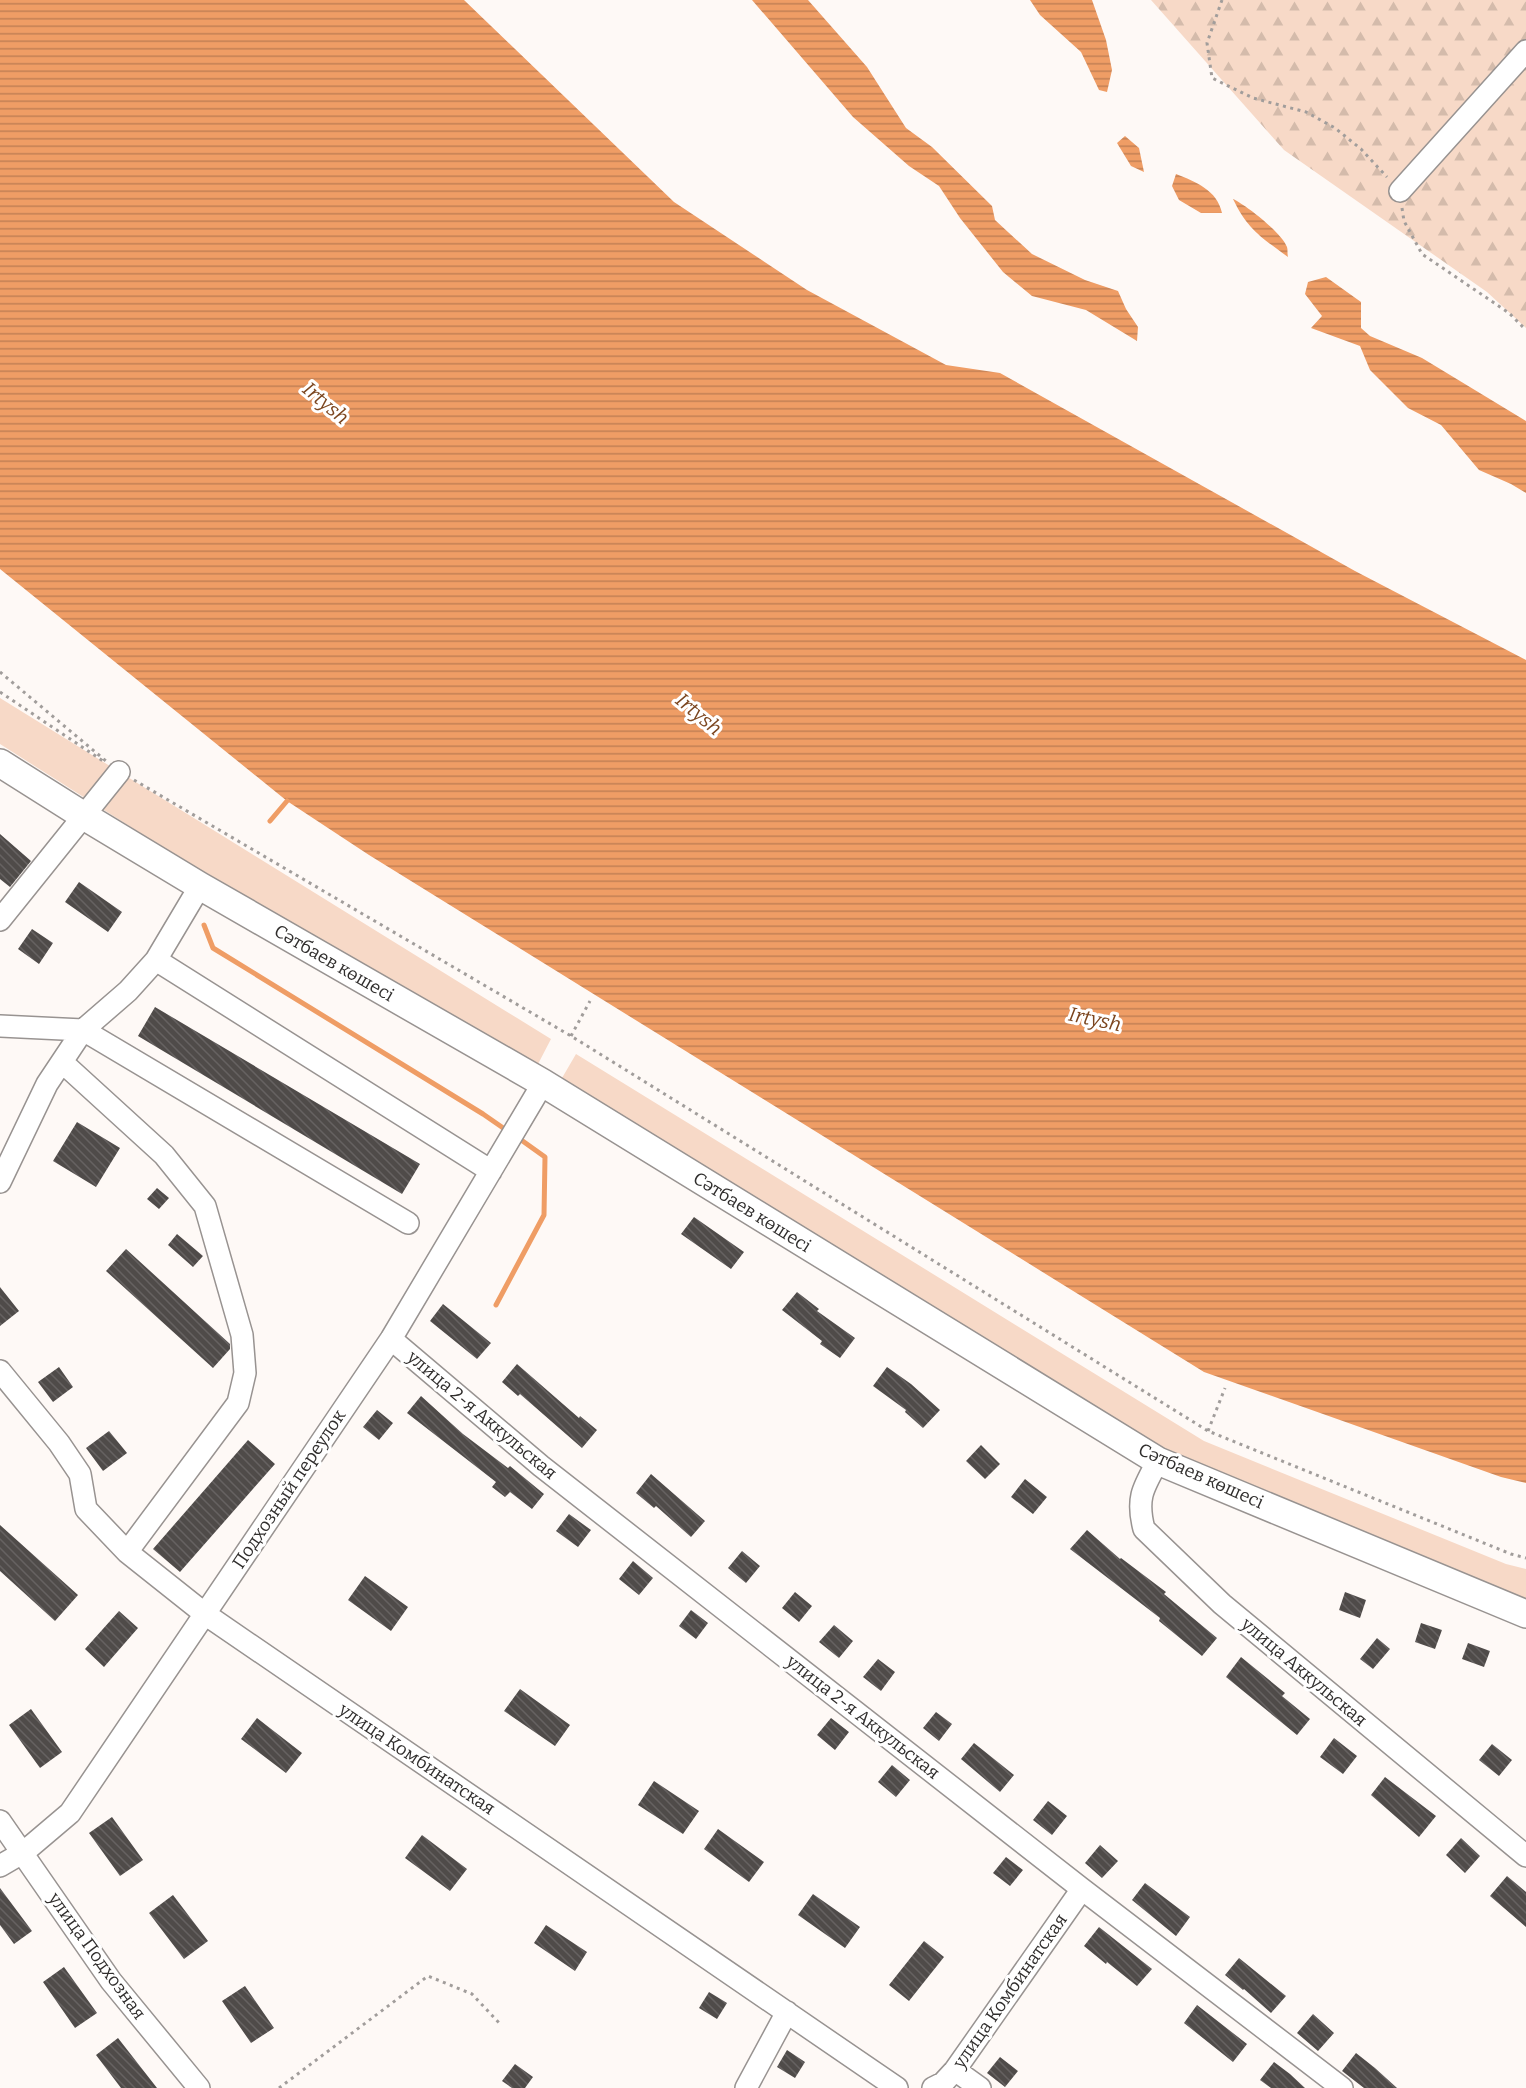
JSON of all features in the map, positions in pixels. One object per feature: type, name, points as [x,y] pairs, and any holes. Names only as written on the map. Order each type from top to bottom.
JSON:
[{"type":"main road","name":"Сәтбаев көшесі","points":[[0,763],[200,886],[543,1083],[1158,1461],[1526,1614]]},
{"type":"street","points":[[1400,191],[1526,51]]},
{"type":"street","points":[[0,920],[119,772]]},
{"type":"street","points":[[0,1182],[47,1084],[83,1030],[128,991],[156,960],[200,886]]},
{"type":"street","points":[[156,960],[491,1171]]},
{"type":"street","points":[[0,1026],[83,1030],[408,1223]]},
{"type":"street","points":[[62,1062],[164,1155],[205,1206],[242,1335],[245,1373],[238,1403],[127,1552]]},
{"type":"street","name":"Подхозный переулок","points":[[0,1866],[24,1852],[70,1813],[391,1339],[543,1083]]},
{"type":"street","name":"улица 2-я Аккульская","points":[[391,1339],[541,1466],[1082,1889],[1342,2088]]},
{"type":"street","name":"улица Комбинатская","points":[[0,1371],[59,1443],[80,1474],[86,1509],[127,1552],[205,1614],[897,2088]]},
{"type":"street","name":"улица Аккульская","points":[[1158,1461],[1142,1492],[1140,1513],[1144,1529],[1222,1604],[1526,1856]]},
{"type":"street","name":"улица Подхозная","points":[[0,1821],[24,1852],[111,1981],[199,2088]]},
{"type":"street","name":"улица Комбинатская","points":[[933,2088],[943,2083],[955,2070],[1082,1889]]},
{"type":"street","points":[[746,2088],[787,2012]]},
{"type":"street","points":[[955,2070],[980,2088]]},
{"type":"path","points":[[1222,0],[1207,43],[1212,78],[1253,98],[1306,112],[1335,128],[1361,149],[1400,191],[1404,220],[1422,254],[1509,313],[1526,330]]},
{"type":"path","points":[[0,672],[119,772]]},
{"type":"path","points":[[0,692],[119,772],[571,1036],[1208,1431],[1511,1554],[1526,1558]]},
{"type":"path","points":[[571,1036],[590,1001]]},
{"type":"path","points":[[1208,1431],[1225,1388]]},
{"type":"path","points":[[279,2088],[428,1976],[472,1994],[501,2025]]},
{"type":"green space","points":[[1151,0],[1526,0],[1526,328],[1487,292],[1284,150]]},
{"type":"green space","points":[[0,698],[551,1039],[537,1066],[208,876],[0,744]]},
{"type":"green space","points":[[576,1054],[1204,1441],[1506,1564],[1526,1569],[1526,1603],[1227,1484],[1046,1393],[562,1078]]},
{"type":"water","name":"Irtysh","points":[[0,0],[464,0],[674,202],[807,290],[946,365],[1000,373],[1355,571],[1526,660],[1526,1483],[1501,1477],[1204,1372],[369,855],[287,801],[0,569]]},
{"type":"water","points":[[752,0],[808,0],[867,67],[906,128],[932,147],[992,206],[995,220],[1032,254],[1085,280],[1118,291],[1138,327],[1137,341],[1086,310],[1032,296],[1003,272],[960,218],[939,186],[909,166],[853,117]]},
{"type":"water","points":[[1030,0],[1092,0],[1106,40],[1112,70],[1107,92],[1099,90],[1081,52],[1040,15]]},
{"type":"water","points":[[1125,136],[1139,148],[1144,172],[1131,166],[1117,143]]},
{"type":"water","points":[[1176,174],[1211,193],[1216,198],[1222,213],[1201,213],[1179,200],[1172,186]]},
{"type":"water","points":[[1233,199],[1254,213],[1278,234],[1287,247],[1288,257],[1250,226]]},
{"type":"water","points":[[1326,277],[1361,302],[1361,328],[1370,336],[1422,358],[1526,421],[1526,493],[1479,470],[1441,425],[1408,408],[1370,370],[1360,346],[1311,328],[1322,316],[1305,294],[1308,282]]},
{"type":"building","points":[[0,834],[31,861],[10,887],[0,879]]},
{"type":"building","points":[[79,882],[122,912],[108,932],[65,902]]},
{"type":"building","points":[[32,929],[53,943],[39,964],[18,949]]},
{"type":"building","points":[[155,1007],[420,1164],[402,1194],[138,1036]]},
{"type":"building","points":[[77,1122],[120,1148],[96,1187],[53,1161]]},
{"type":"building","points":[[157,1188],[169,1198],[159,1209],[147,1199]]},
{"type":"building","points":[[694,1217],[744,1252],[731,1269],[681,1234]]},
{"type":"building","points":[[177,1234],[203,1256],[193,1267],[168,1245]]},
{"type":"building","points":[[126,1249],[230,1344],[230,1349],[213,1368],[106,1271]]},
{"type":"building","points":[[0,1287],[19,1311],[0,1326]]},
{"type":"building","points":[[797,1292],[819,1309],[817,1311],[855,1338],[840,1358],[820,1344],[822,1341],[782,1310]]},
{"type":"building","points":[[443,1304],[491,1343],[477,1359],[430,1321]]},
{"type":"building","points":[[517,1364],[579,1418],[580,1416],[597,1430],[582,1448],[520,1394],[518,1396],[502,1382]]},
{"type":"building","points":[[59,1367],[73,1387],[53,1402],[38,1382]]},
{"type":"building","points":[[887,1367],[911,1384],[940,1410],[923,1428],[905,1412],[906,1410],[873,1386]]},
{"type":"building","points":[[421,1396],[463,1434],[508,1468],[510,1466],[544,1494],[532,1509],[510,1492],[505,1497],[492,1487],[496,1482],[407,1413]]},
{"type":"building","points":[[377,1410],[393,1423],[379,1440],[363,1427]]},
{"type":"building","points":[[109,1431],[127,1453],[103,1471],[86,1448]]},
{"type":"building","points":[[248,1440],[275,1464],[180,1572],[153,1549]]},
{"type":"building","points":[[981,1445],[1000,1464],[985,1479],[966,1461]]},
{"type":"building","points":[[651,1474],[705,1521],[691,1537],[656,1506],[654,1508],[636,1493]]},
{"type":"building","points":[[1025,1479],[1047,1497],[1033,1514],[1011,1497]]},
{"type":"building","points":[[569,1514],[591,1530],[578,1547],[556,1531]]},
{"type":"building","points":[[0,1525],[78,1595],[55,1621],[0,1571]]},
{"type":"building","points":[[1087,1530],[1120,1559],[1166,1592],[1164,1594],[1217,1638],[1202,1656],[1159,1621],[1160,1618],[1070,1549]]},
{"type":"building","points":[[742,1551],[760,1566],[746,1583],[728,1568]]},
{"type":"building","points":[[633,1561],[653,1578],[639,1595],[619,1579]]},
{"type":"building","points":[[365,1576],[408,1607],[391,1631],[348,1600]]},
{"type":"building","points":[[795,1592],[812,1606],[799,1622],[782,1608]]},
{"type":"building","points":[[1345,1592],[1366,1600],[1360,1618],[1339,1610]]},
{"type":"building","points":[[691,1610],[708,1623],[696,1639],[679,1626]]},
{"type":"building","points":[[119,1611],[138,1628],[104,1667],[85,1649]]},
{"type":"building","points":[[1421,1623],[1442,1630],[1435,1649],[1415,1642]]},
{"type":"building","points":[[834,1625],[853,1641],[839,1658],[819,1642]]},
{"type":"building","points":[[1377,1638],[1390,1649],[1373,1669],[1360,1659]]},
{"type":"building","points":[[1468,1643],[1490,1651],[1484,1667],[1462,1659]]},
{"type":"building","points":[[1241,1657],[1285,1693],[1282,1696],[1310,1719],[1297,1735],[1226,1677]]},
{"type":"building","points":[[878,1659],[895,1672],[881,1691],[863,1677]]},
{"type":"building","points":[[520,1689],[570,1725],[555,1746],[504,1711]]},
{"type":"building","points":[[31,1709],[62,1752],[40,1768],[9,1725]]},
{"type":"building","points":[[936,1712],[952,1724],[939,1741],[923,1728]]},
{"type":"building","points":[[257,1718],[302,1753],[286,1773],[241,1739]]},
{"type":"building","points":[[831,1718],[849,1732],[835,1750],[817,1735]]},
{"type":"building","points":[[1334,1738],[1357,1756],[1343,1774],[1320,1757]]},
{"type":"building","points":[[974,1743],[1014,1775],[1000,1792],[961,1759]]},
{"type":"building","points":[[1492,1744],[1512,1760],[1499,1776],[1479,1760]]},
{"type":"building","points":[[892,1765],[910,1780],[896,1797],[878,1782]]},
{"type":"building","points":[[1385,1777],[1436,1816],[1419,1837],[1371,1795]]},
{"type":"building","points":[[654,1781],[699,1811],[683,1834],[638,1805]]},
{"type":"building","points":[[1048,1801],[1067,1816],[1052,1835],[1033,1820]]},
{"type":"building","points":[[112,1817],[143,1860],[120,1876],[89,1833]]},
{"type":"building","points":[[718,1829],[764,1862],[749,1882],[704,1849]]},
{"type":"building","points":[[422,1835],[467,1869],[450,1891],[405,1858]]},
{"type":"building","points":[[1461,1838],[1480,1856],[1465,1873],[1446,1855]]},
{"type":"building","points":[[1100,1845],[1118,1861],[1102,1878],[1085,1863]]},
{"type":"building","points":[[1006,1857],[1023,1870],[1010,1886],[993,1873]]},
{"type":"building","points":[[1507,1876],[1526,1892],[1526,1927],[1490,1896]]},
{"type":"building","points":[[1145,1883],[1190,1917],[1176,1936],[1132,1900]]},
{"type":"building","points":[[0,1888],[32,1931],[14,1944],[0,1925]]},
{"type":"building","points":[[813,1894],[860,1927],[845,1948],[798,1915]]},
{"type":"building","points":[[173,1895],[208,1941],[184,1959],[149,1913]]},
{"type":"building","points":[[546,1925],[587,1952],[575,1971],[534,1943]]},
{"type":"building","points":[[1099,1927],[1152,1969],[1137,1986],[1084,1946]]},
{"type":"building","points":[[924,1941],[944,1957],[909,2001],[889,1985]]},
{"type":"building","points":[[1239,1958],[1286,1996],[1271,2013],[1225,1975]]},
{"type":"building","points":[[64,1967],[97,2013],[75,2028],[43,1982]]},
{"type":"building","points":[[245,1986],[274,2028],[251,2043],[222,2001]]},
{"type":"building","points":[[709,1992],[727,2003],[717,2019],[699,2008]]},
{"type":"building","points":[[1197,2005],[1247,2044],[1233,2062],[1184,2023]]},
{"type":"building","points":[[1313,2014],[1334,2033],[1318,2051],[1297,2033]]},
{"type":"building","points":[[118,2038],[157,2088],[121,2088],[96,2055]]},
{"type":"building","points":[[787,2050],[805,2062],[795,2078],[777,2067]]},
{"type":"building","points":[[1356,2053],[1397,2088],[1364,2088],[1342,2071]]},
{"type":"building","points":[[1000,2057],[1018,2071],[1005,2087],[987,2073]]},
{"type":"building","points":[[1274,2062],[1305,2088],[1271,2088],[1260,2080]]},
{"type":"building","points":[[515,2064],[533,2077],[525,2088],[512,2088],[502,2081]]},
{"type":"waterway","points":[[270,821],[287,801]]},
{"type":"waterway","points":[[204,925],[213,948],[509,1132]]},
{"type":"waterway","points":[[496,1305],[544,1215],[545,1157],[517,1137]]}]
